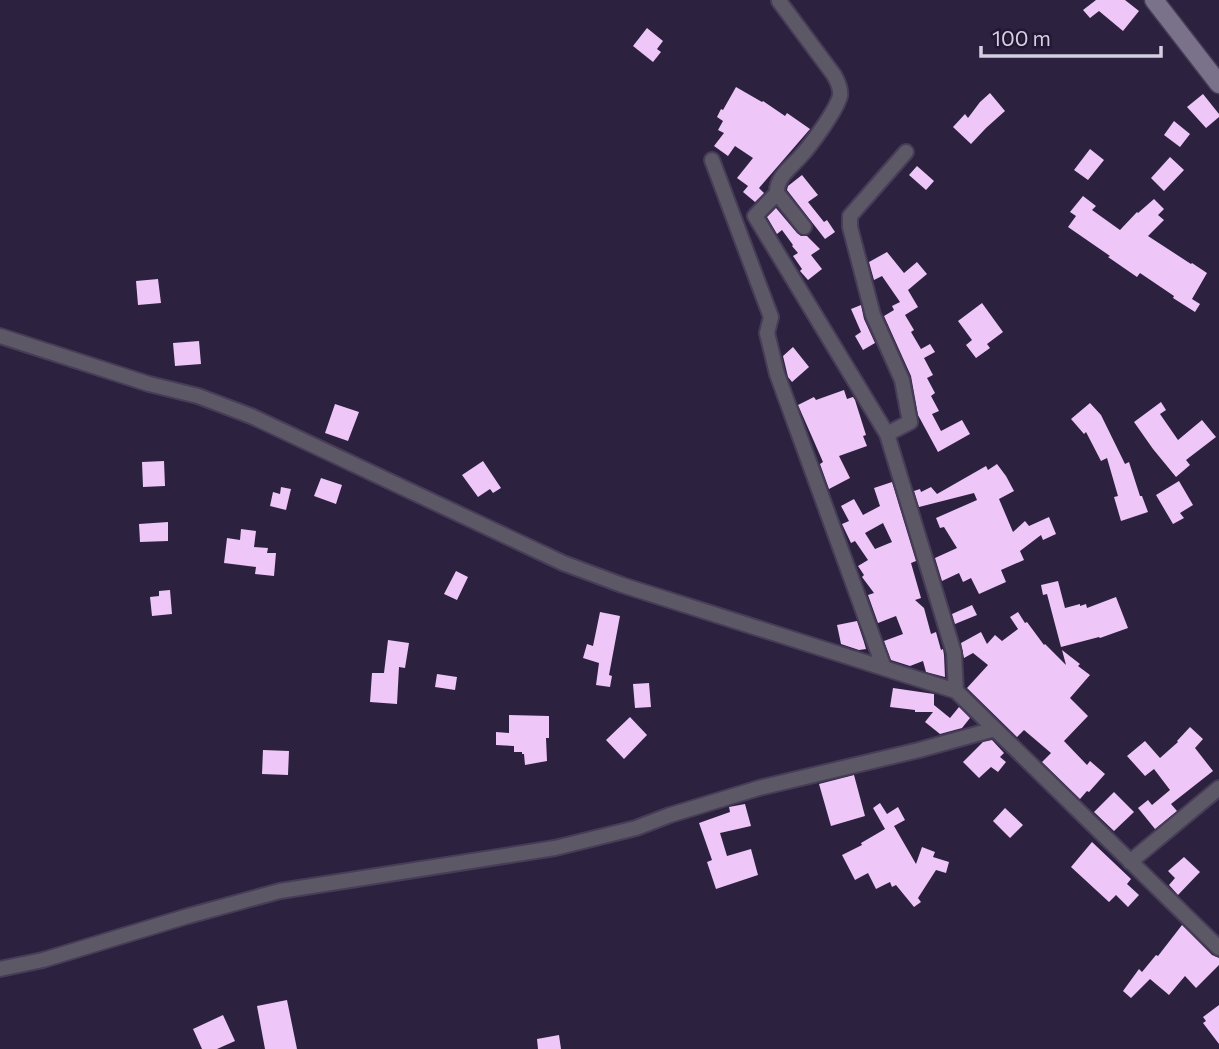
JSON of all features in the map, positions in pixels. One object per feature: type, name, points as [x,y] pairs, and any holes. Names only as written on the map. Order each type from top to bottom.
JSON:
[{"type":"main road","points":[[1154,0],[1219,85]]},
{"type":"street","points":[[779,1],[839,84],[840,94],[828,118],[807,150],[776,185],[777,193],[804,227]]},
{"type":"street","points":[[887,434],[910,422],[902,380],[873,315],[850,227],[850,216],[906,152]]},
{"type":"street","points":[[712,160],[771,317],[767,333],[777,374],[884,668]]},
{"type":"street","points":[[777,193],[755,216],[887,434],[954,653],[956,691]]},
{"type":"street","points":[[0,336],[149,384],[198,396],[251,416],[563,563],[622,585],[956,691],[1219,948]]},
{"type":"street","points":[[0,969],[43,960],[280,891],[461,864],[578,843],[636,828],[759,788],[995,729]]},
{"type":"street","points":[[1130,862],[1219,788]]},
{"type":"building","points":[[1096,0],[1125,0],[1139,11],[1123,31],[1099,11],[1090,18],[1083,10]]},
{"type":"building","points":[[647,28],[663,41],[657,49],[661,52],[653,62],[633,46]]},
{"type":"building","points":[[736,87],[785,116],[787,113],[810,129],[759,188],[764,193],[755,202],[743,192],[748,186],[737,178],[753,158],[735,146],[728,156],[714,146],[724,133],[718,130],[723,121],[717,117]]},
{"type":"building","points":[[990,93],[1005,111],[971,144],[953,127],[965,114],[968,118]]},
{"type":"building","points":[[1203,94],[1219,114],[1206,128],[1187,107]]},
{"type":"building","points":[[1174,121],[1190,134],[1180,147],[1164,135]]},
{"type":"building","points":[[1090,149],[1104,160],[1088,180],[1074,170]]},
{"type":"building","points":[[1170,157],[1184,170],[1164,191],[1151,178]]},
{"type":"building","points":[[917,166],[934,181],[926,190],[909,175]]},
{"type":"building","points":[[802,175],[818,195],[808,202],[835,232],[825,239],[787,190],[788,186]]},
{"type":"building","points":[[1083,196],[1096,206],[1092,210],[1120,230],[1154,199],[1164,209],[1158,215],[1164,220],[1148,236],[1207,273],[1192,299],[1200,304],[1195,312],[1140,273],[1137,277],[1068,227],[1076,216],[1070,212]]},
{"type":"building","points":[[776,208],[797,233],[807,236],[820,249],[811,255],[822,269],[808,280],[793,256],[798,253],[793,245],[782,230],[777,234],[767,217]]},
{"type":"building","points":[[887,252],[904,273],[917,262],[927,274],[908,290],[918,307],[905,315],[921,349],[930,344],[935,352],[924,358],[933,375],[927,378],[935,393],[931,396],[939,411],[932,414],[941,431],[962,420],[970,434],[938,452],[918,415],[911,376],[884,316],[894,310],[892,306],[900,302],[882,276],[874,280],[869,262]]},
{"type":"building","points":[[158,279],[161,303],[138,305],[136,281]]},
{"type":"building","points":[[982,303],[1003,332],[987,344],[990,348],[976,358],[966,345],[972,340],[958,321]]},
{"type":"building","points":[[861,305],[875,343],[863,350],[855,336],[861,332],[851,309]]},
{"type":"building","points":[[199,341],[201,364],[175,366],[173,343]]},
{"type":"building","points":[[793,347],[809,367],[792,382],[788,377],[783,356]]},
{"type":"building","points":[[844,390],[847,399],[853,397],[855,400],[867,446],[839,456],[850,478],[829,489],[820,464],[823,462],[798,405],[814,397],[816,400]]},
{"type":"building","points":[[1161,402],[1166,410],[1160,414],[1178,440],[1202,420],[1216,437],[1186,460],[1190,465],[1176,477],[1134,422]]},
{"type":"building","points":[[1090,403],[1101,415],[1125,464],[1129,462],[1148,512],[1121,521],[1114,497],[1118,496],[1107,458],[1101,461],[1086,432],[1084,434],[1071,419]]},
{"type":"building","points":[[335,404],[359,412],[348,441],[325,433]]},
{"type":"building","points":[[164,461],[165,486],[143,487],[142,462]]},
{"type":"building","points":[[483,461],[501,488],[493,493],[490,489],[478,497],[462,475]]},
{"type":"building","points":[[997,464],[1014,491],[999,499],[1013,532],[1025,521],[1029,526],[1049,517],[1056,534],[1043,540],[1041,535],[1020,551],[1024,560],[1001,570],[1006,582],[979,594],[971,578],[963,582],[959,573],[942,581],[935,558],[957,548],[944,527],[940,528],[936,518],[977,500],[974,493],[919,507],[914,491],[920,489],[921,492],[931,487],[937,494],[986,466],[988,470]]},
{"type":"building","points":[[321,478],[342,485],[336,504],[314,496]]},
{"type":"building","points":[[1179,481],[1193,505],[1180,513],[1184,518],[1173,524],[1156,495]]},
{"type":"building","points":[[892,482],[916,561],[911,563],[921,598],[915,600],[924,608],[931,634],[936,632],[941,650],[943,649],[945,677],[926,672],[923,661],[910,666],[891,660],[884,641],[903,634],[896,616],[878,623],[868,595],[874,593],[862,577],[864,575],[858,566],[868,560],[855,541],[851,543],[842,524],[849,521],[841,506],[854,499],[863,515],[880,506],[874,488]],"holes":[[[883,523],[892,542],[875,549],[865,533]]]},
{"type":"building","points":[[281,487],[291,489],[286,510],[270,506],[273,492],[280,494]]},
{"type":"building","points":[[168,522],[168,541],[140,542],[139,524]]},
{"type":"building","points":[[241,529],[256,531],[254,547],[268,548],[267,553],[276,553],[274,576],[255,574],[256,567],[224,563],[227,538],[240,540]]},
{"type":"building","points":[[456,571],[468,577],[457,600],[444,594]]},
{"type":"building","points":[[1058,581],[1065,608],[1086,604],[1087,608],[1116,597],[1128,628],[1061,647],[1047,594],[1043,595],[1041,585]]},
{"type":"building","points":[[170,590],[172,614],[152,616],[150,597],[159,596],[159,591]]},
{"type":"building","points":[[972,605],[977,615],[955,624],[952,614]]},
{"type":"building","points":[[600,612],[620,616],[609,675],[612,676],[610,687],[596,685],[599,663],[583,658],[587,644],[593,646]]},
{"type":"building","points":[[1018,612],[1044,645],[1066,665],[1062,650],[1090,675],[1070,698],[1088,716],[1064,741],[1087,765],[1090,761],[1105,774],[1080,799],[1042,762],[1051,753],[1024,730],[1017,737],[967,688],[988,665],[973,653],[964,658],[961,643],[981,632],[987,644],[995,635],[1002,641],[1018,629],[1010,617]]},
{"type":"building","points":[[857,621],[866,649],[859,650],[841,644],[837,625]]},
{"type":"building","points":[[388,640],[409,643],[405,668],[399,667],[397,704],[370,702],[372,673],[384,673]]},
{"type":"building","points":[[437,674],[457,677],[455,690],[435,687]]},
{"type":"building","points":[[649,683],[651,707],[635,708],[633,684]]},
{"type":"building","points":[[893,688],[934,694],[934,705],[950,718],[959,707],[970,718],[962,728],[940,734],[925,722],[933,712],[890,707]]},
{"type":"building","points":[[509,715],[549,716],[547,761],[525,765],[524,754],[514,752],[514,746],[496,745],[496,732],[509,733]]},
{"type":"building","points":[[630,717],[647,735],[624,759],[606,740]]},
{"type":"building","points":[[1190,727],[1203,739],[1195,748],[1213,771],[1171,804],[1177,811],[1155,829],[1138,808],[1148,800],[1152,805],[1170,790],[1154,769],[1145,776],[1127,756],[1145,741],[1160,758]]},
{"type":"building","points":[[992,740],[1004,753],[1000,757],[1006,762],[998,772],[991,767],[979,778],[963,762],[983,742]]},
{"type":"building","points":[[263,750],[289,751],[288,775],[262,774]]},
{"type":"building","points":[[854,775],[865,816],[831,826],[819,784]]},
{"type":"building","points":[[1114,792],[1134,812],[1114,831],[1094,812]]},
{"type":"building","points":[[880,803],[887,814],[898,807],[905,820],[894,826],[916,864],[922,847],[935,852],[933,857],[949,862],[946,873],[936,870],[918,898],[921,902],[914,907],[896,885],[892,887],[890,882],[876,889],[868,873],[855,880],[842,855],[885,829],[873,808]]},
{"type":"building","points":[[745,804],[751,826],[720,833],[727,856],[751,849],[758,875],[716,889],[707,862],[712,860],[699,823],[730,812],[729,807]]},
{"type":"building","points":[[1005,808],[1023,825],[1010,838],[993,821]]},
{"type":"building","points":[[1092,842],[1131,879],[1127,884],[1139,895],[1128,907],[1116,895],[1109,902],[1071,867]]},
{"type":"building","points":[[1184,857],[1200,872],[1178,895],[1169,885],[1175,878],[1168,871]]},
{"type":"building","points":[[1182,925],[1212,955],[1219,958],[1219,965],[1196,988],[1185,976],[1169,995],[1150,979],[1131,998],[1123,991],[1139,969],[1142,972],[1156,955],[1158,956]]},
{"type":"building","points":[[287,1000],[297,1049],[265,1049],[257,1006]]},
{"type":"building","points":[[1219,1005],[1219,1044],[1203,1023],[1206,1021],[1203,1017]]},
{"type":"building","points":[[223,1015],[235,1041],[217,1049],[202,1049],[193,1029]]},
{"type":"building","points":[[559,1035],[561,1049],[538,1049],[537,1039]]}]
